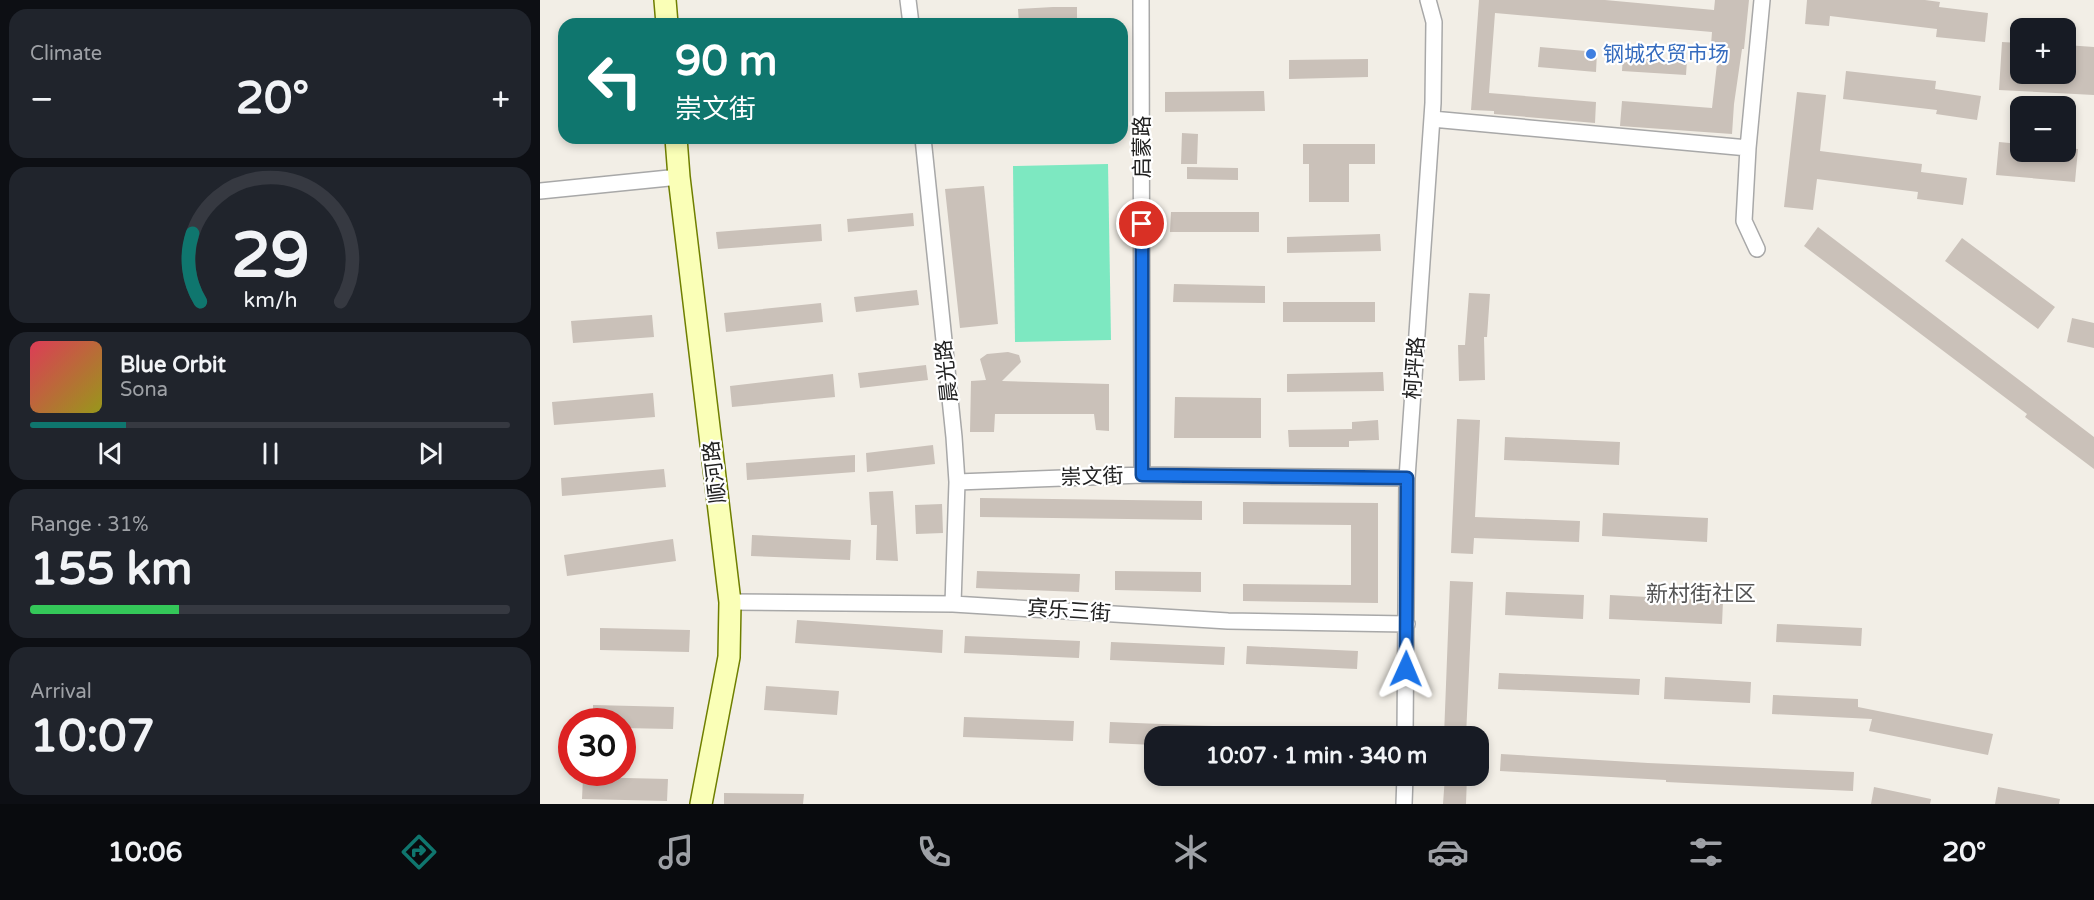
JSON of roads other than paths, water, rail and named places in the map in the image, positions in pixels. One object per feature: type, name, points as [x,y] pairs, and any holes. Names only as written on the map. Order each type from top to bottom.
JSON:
[{"type":"street","points":[[665,0],[666,18]]},
{"type":"street","points":[[908,0],[910,18]]},
{"type":"street","name":"启蒙路","points":[[1141,0],[1142,475]]},
{"type":"street","name":"柯坪路","points":[[1405,726],[1407,478],[1432,119],[1434,22],[1428,0]]},
{"type":"street","points":[[1757,249],[1744,221],[1748,148],[1762,0]]},
{"type":"street","points":[[1432,119],[1748,148]]},
{"type":"street","name":"顺河路","points":[[676,144],[730,602],[729,657],[701,804]]},
{"type":"street","name":"晨光路","points":[[924,144],[957,482],[953,604]]},
{"type":"street","points":[[540,191],[679,177]]},
{"type":"street","name":"崇文街","points":[[957,482],[1142,475],[1407,478]]},
{"type":"street","name":"宾乐三街","points":[[730,602],[953,604],[1228,621],[1407,624]]},
{"type":"street","points":[[1404,804],[1405,786]]},
{"type":"place","name":"钢城农贸市场","points":[[1591,54]]},
{"type":"district","name":"新村街社区","points":[[1701,594]]}]
